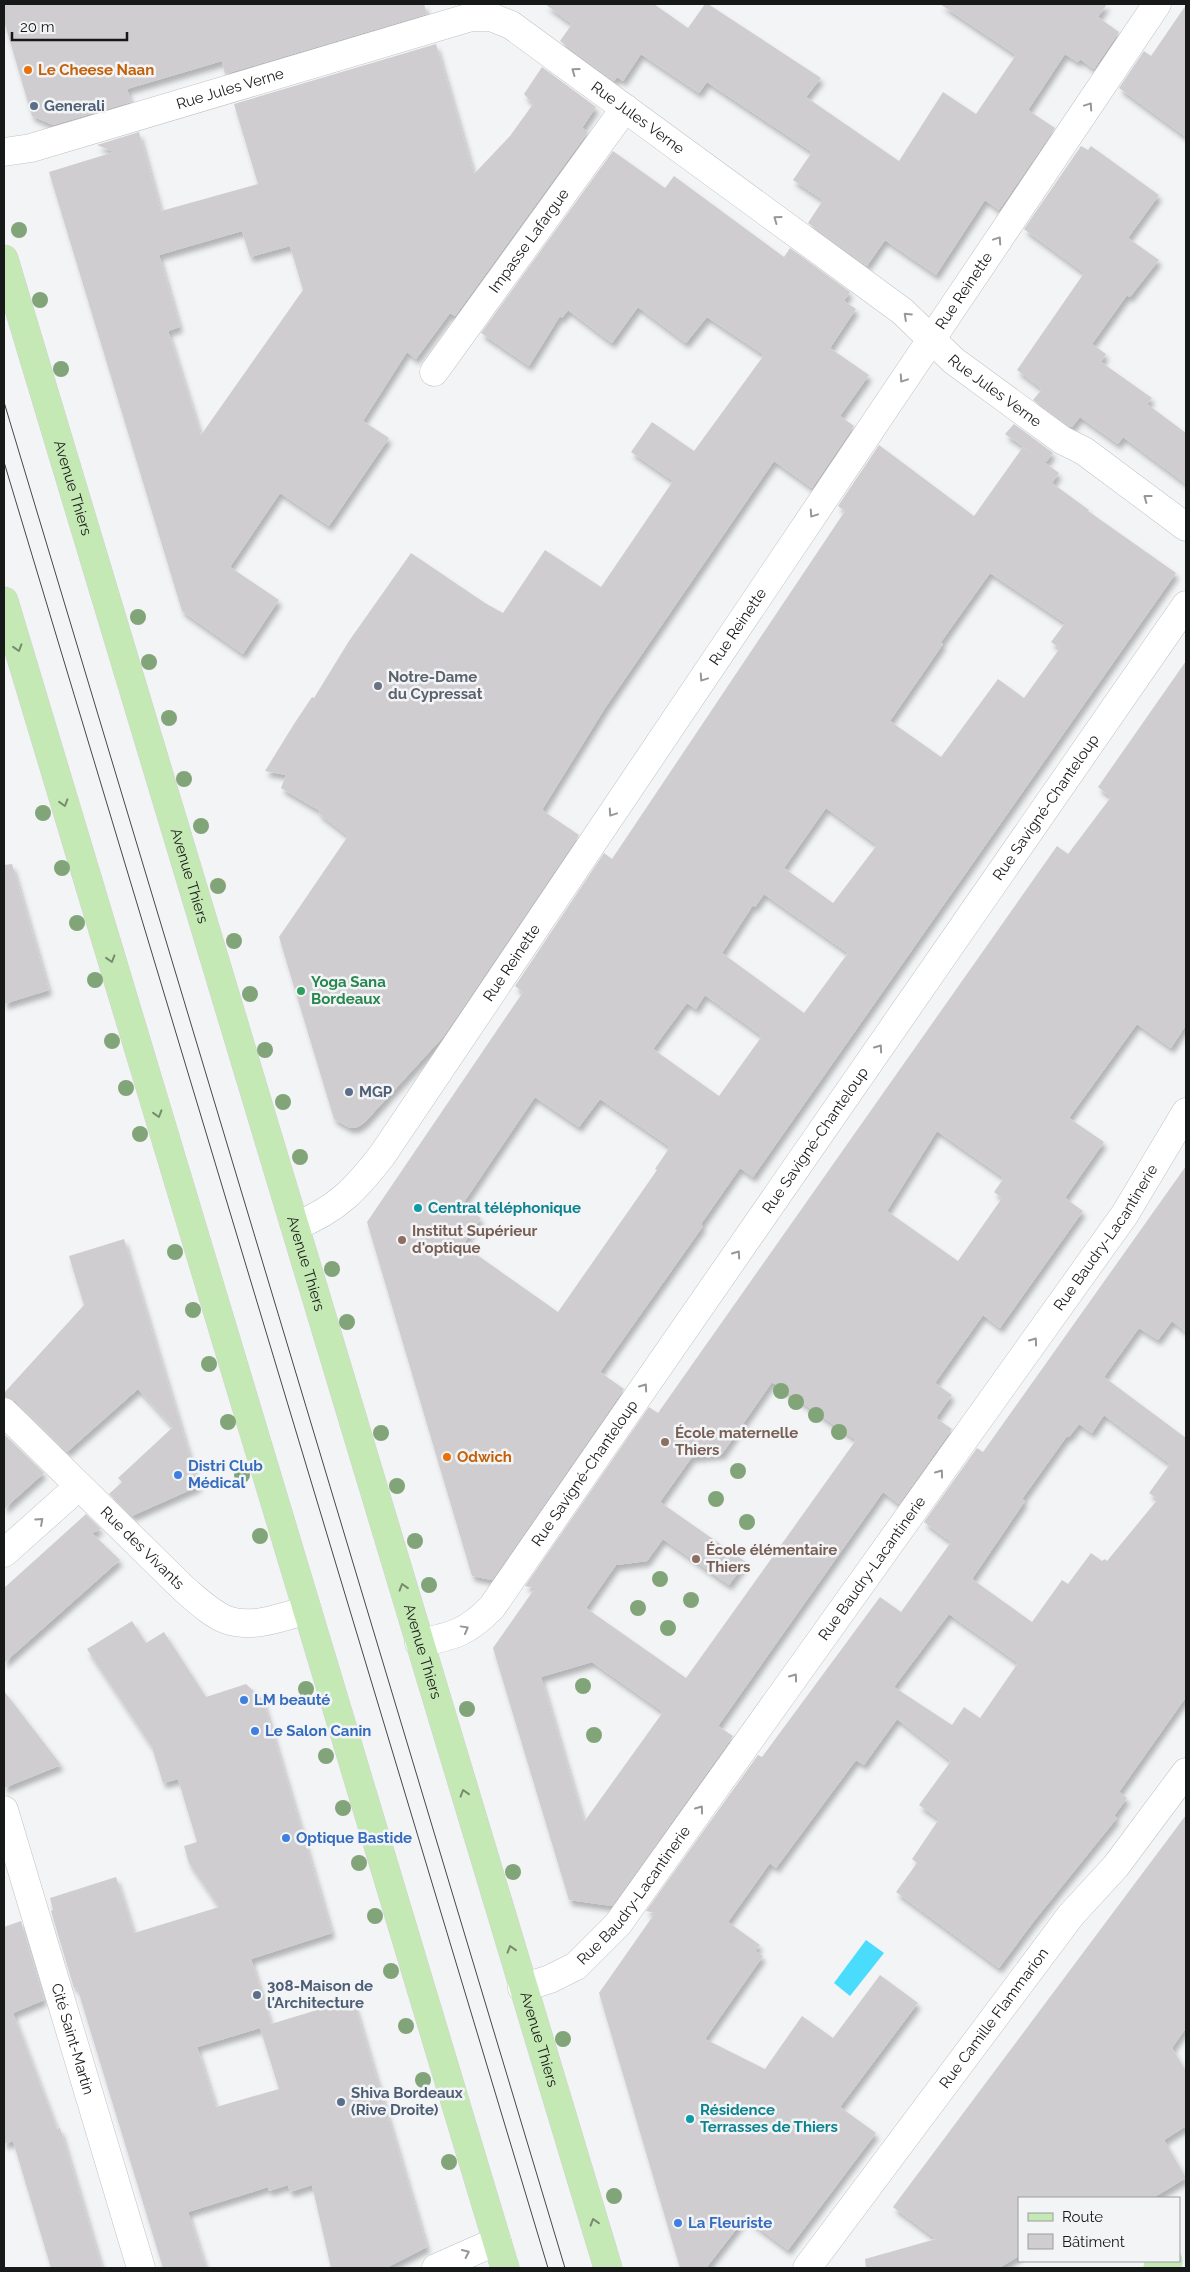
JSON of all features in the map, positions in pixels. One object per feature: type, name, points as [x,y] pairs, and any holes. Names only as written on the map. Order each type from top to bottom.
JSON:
[{"type":"main road","name":"Avenue Thiers","points":[[4,259],[522,1988],[608,2268]]},
{"type":"main road","points":[[4,601],[505,2268]]},
{"type":"street","name":"Rue Reinette","points":[[295,1226],[316,1218],[334,1208],[361,1183],[383,1154],[1157,4]]},
{"type":"street","name":"Rue Jules Verne","points":[[4,152],[31,148],[471,17],[491,17],[512,25],[902,311],[954,361],[1062,440],[1084,451],[1186,527]]},
{"type":"street","name":"Impasse Lafargue","points":[[434,372],[625,108]]},
{"type":"street","name":"Rue Savigné-Chanteloup","points":[[419,1643],[453,1636],[476,1623],[492,1607],[1186,605]]},
{"type":"street","name":"Rue Baudry-Lacantinerie","points":[[522,1988],[550,1979],[576,1966],[618,1924],[1125,1214],[1186,1112]]},
{"type":"street","name":"Rue des Vivants","points":[[4,1412],[182,1588],[204,1606],[227,1620],[250,1624],[307,1610]]},
{"type":"street","points":[[4,1554],[78,1487]]},
{"type":"street","name":"Rue Camille Flammarion","points":[[806,2268],[1072,1916],[1116,1866],[1186,1772]]},
{"type":"street","name":"Cité Saint-Martin","points":[[4,1810],[141,2268]]},
{"type":"street","points":[[436,2268],[497,2241]]},
{"type":"water","points":[[866,1940],[884,1953],[850,1996],[834,1983]]},
{"type":"building","points":[[4,4],[424,4],[427,14],[225,74],[222,61],[127,89],[131,102],[53,125],[32,116],[4,21]]},
{"type":"building","points":[[545,4],[654,4],[688,28],[705,4],[708,4],[821,78],[806,97],[899,161],[943,92],[976,114],[1016,55],[940,4],[1107,4],[1098,17],[1119,32],[1094,69],[1080,59],[1078,62],[1065,54],[1028,110],[1055,128],[999,210],[985,200],[936,275],[885,240],[867,266],[808,223],[823,200],[793,180],[812,152],[707,82],[699,93],[641,54],[623,81],[617,77],[614,81],[560,41],[572,24]]},
{"type":"building","points":[[1186,5],[1186,137],[1119,88],[1144,51],[1151,56]]},
{"type":"building","points":[[436,44],[474,174],[510,136],[533,104],[524,94],[542,67],[596,107],[582,128],[588,132],[455,316],[450,313],[416,359],[407,352],[363,421],[389,438],[329,526],[280,493],[230,567],[279,600],[243,654],[182,611],[49,172],[114,152],[97,145],[139,132],[161,211],[258,184],[234,104]],"holes":[[[242,231],[250,257],[290,246],[303,290],[201,435],[168,331],[180,327],[159,255]]]},
{"type":"building","points":[[1081,146],[1088,150],[1091,146],[1159,195],[1128,238],[1159,260],[1130,297],[1127,295],[1092,344],[1106,354],[1101,362],[1152,398],[1147,404],[1186,433],[1186,484],[1123,437],[1118,444],[1080,417],[1070,427],[1033,400],[1042,389],[1017,370],[1084,273],[1024,229]]},
{"type":"building","points":[[613,151],[665,188],[674,176],[784,257],[790,248],[850,292],[844,301],[856,309],[830,348],[869,375],[840,416],[854,426],[812,488],[774,461],[605,708],[542,810],[579,835],[443,1037],[365,1122],[358,1127],[350,1128],[334,1119],[279,937],[348,836],[318,813],[320,811],[281,788],[286,775],[265,771],[312,697],[314,698],[349,641],[411,553],[503,613],[545,550],[601,587],[673,481],[631,452],[652,422],[694,451],[764,355],[707,317],[686,343],[638,307],[612,343],[568,310],[562,318],[560,316],[529,366],[481,333]]},
{"type":"building","points":[[1014,424],[1053,453],[1046,462],[1005,434]]},
{"type":"building","points":[[879,445],[974,516],[1023,447],[1059,473],[1052,483],[1088,511],[1176,573],[753,1177],[740,1168],[701,1224],[703,1226],[600,1372],[624,1389],[492,1580],[472,1576],[367,1222],[523,992],[515,986],[604,853],[612,859],[845,511],[838,506]],"holes":[[[990,573],[1065,623],[1051,642],[1060,648],[1024,698],[998,679],[941,757],[890,721],[943,644],[941,642]],[[826,808],[877,845],[833,903],[784,868]],[[764,894],[848,953],[804,1013],[722,953],[753,905],[755,907]],[[705,995],[762,1036],[719,1096],[653,1049],[687,1003],[696,1009]],[[535,1097],[579,1127],[600,1099],[670,1147],[655,1169],[657,1170],[558,1312],[463,1245],[481,1218],[462,1205]]]},
{"type":"building","points":[[1186,661],[1186,1025],[1171,1048],[1137,1024],[1069,1118],[1104,1142],[1065,1198],[1083,1211],[1000,1328],[983,1315],[935,1383],[952,1395],[936,1418],[952,1429],[899,1504],[883,1492],[718,1726],[733,1736],[612,1906],[569,1900],[493,1648],[535,1588],[525,1586],[649,1407],[658,1413],[1057,846],[1068,854],[1111,797],[1098,787]],"holes":[[[937,1131],[1004,1178],[994,1192],[1002,1198],[958,1261],[887,1211]],[[772,1382],[856,1440],[686,1678],[586,1608],[616,1565],[647,1561],[663,1539],[729,1585],[746,1562],[660,1502],[692,1457],[722,1454]],[[592,1662],[663,1712],[584,1822],[541,1677]]]},
{"type":"building","points":[[12,864],[49,990],[4,1004],[4,865]]},
{"type":"building","points":[[1186,1166],[1186,1332],[1172,1321],[1158,1340],[1139,1328],[1104,1377],[1186,1438],[1186,1697],[1119,1792],[1127,1798],[1114,1816],[1117,1818],[1034,1921],[999,1968],[896,1892],[917,1863],[912,1859],[939,1819],[919,1805],[951,1761],[897,1719],[864,1765],[856,1760],[776,1868],[770,1863],[728,1922],[760,1945],[755,1951],[763,1956],[705,2039],[765,2069],[802,2016],[833,2038],[880,1975],[918,2003],[840,2107],[876,2133],[788,2250],[745,2218],[706,2268],[680,2268],[599,1993],[655,1913],[646,1911],[758,1755],[762,1757],[880,1597],[901,1612],[951,1542],[924,1522],[977,1448],[983,1452]],"holes":[[[1104,1415],[1170,1464],[1149,1493],[1158,1499],[1107,1561],[1105,1559],[1102,1561],[1091,1553],[1068,1584],[1062,1580],[1032,1622],[972,1579],[1025,1501],[1022,1499],[1067,1436],[1069,1437],[1079,1424],[1092,1433]],[[949,1614],[1018,1663],[980,1718],[964,1707],[952,1725],[894,1687]]]},
{"type":"building","points":[[124,1239],[199,1486],[132,1516],[109,1494],[122,1482],[118,1478],[173,1427],[138,1389],[67,1452],[15,1401],[4,1397],[4,1393],[84,1305],[69,1256]]},
{"type":"building","points":[[4,1434],[44,1473],[4,1509]]},
{"type":"building","points":[[86,1514],[101,1529],[92,1533],[120,1560],[4,1663],[4,1588]]},
{"type":"building","points":[[132,1621],[146,1643],[164,1632],[206,1697],[246,1684],[263,1700],[332,1933],[251,1959],[271,2024],[353,1999],[427,2247],[386,2268],[331,2268],[312,2185],[290,2192],[288,2185],[269,2191],[268,2187],[188,2212],[206,2268],[163,2268],[77,1987],[74,1988],[51,1911],[53,1910],[50,1898],[116,1877],[134,1933],[219,1907],[189,1863],[184,1846],[197,1842],[178,1779],[163,1783],[152,1747],[87,1649]],"holes":[[[260,2028],[279,2089],[216,2107],[197,2047]]]},
{"type":"building","points":[[4,1691],[61,1765],[4,1788]]},
{"type":"building","points":[[1186,1815],[1186,2028],[1172,2048],[1186,2071],[1186,2126],[1164,2140],[1186,2178],[1155,2197],[1018,2197],[1018,2257],[999,2268],[866,2268],[865,2259],[936,2239],[893,2207]]},
{"type":"building","points":[[21,1921],[44,2000],[13,2013],[57,2129],[60,2128],[102,2268],[51,2268],[13,2141],[4,2144],[4,1927]]},
{"type":"tram line","points":[[4,402],[565,2268]]},
{"type":"tram line","points":[[4,462],[548,2268]]},
{"type":"place","name":"Le Cheese Naan","points":[[28,70]]},
{"type":"place","name":"Generali","points":[[34,106]]},
{"type":"place","name":"Notre-Dame du Cypressat","points":[[378,686]]},
{"type":"place","name":"Yoga Sana Bordeaux","points":[[301,991]]},
{"type":"place","name":"MGP","points":[[349,1092]]},
{"type":"place","name":"Central téléphonique","points":[[418,1208]]},
{"type":"place","name":"Institut Supérieur d'optique","points":[[402,1240]]},
{"type":"place","name":"École maternelle Thiers","points":[[665,1442]]},
{"type":"place","name":"Odwich","points":[[447,1457]]},
{"type":"place","name":"Distri Club Médical","points":[[178,1475]]},
{"type":"place","name":"École élémentaire Thiers","points":[[696,1559]]},
{"type":"place","name":"LM beauté","points":[[244,1700]]},
{"type":"place","name":"Le Salon Canin","points":[[255,1731]]},
{"type":"place","name":"Optique Bastide","points":[[286,1838]]},
{"type":"place","name":"308-Maison de l'Architecture","points":[[257,1995]]},
{"type":"place","name":"Shiva Bordeaux (Rive Droite)","points":[[341,2102]]},
{"type":"place","name":"Résidence Terrasses de Thiers","points":[[690,2119]]},
{"type":"place","name":"La Fleuriste","points":[[678,2223]]}]
